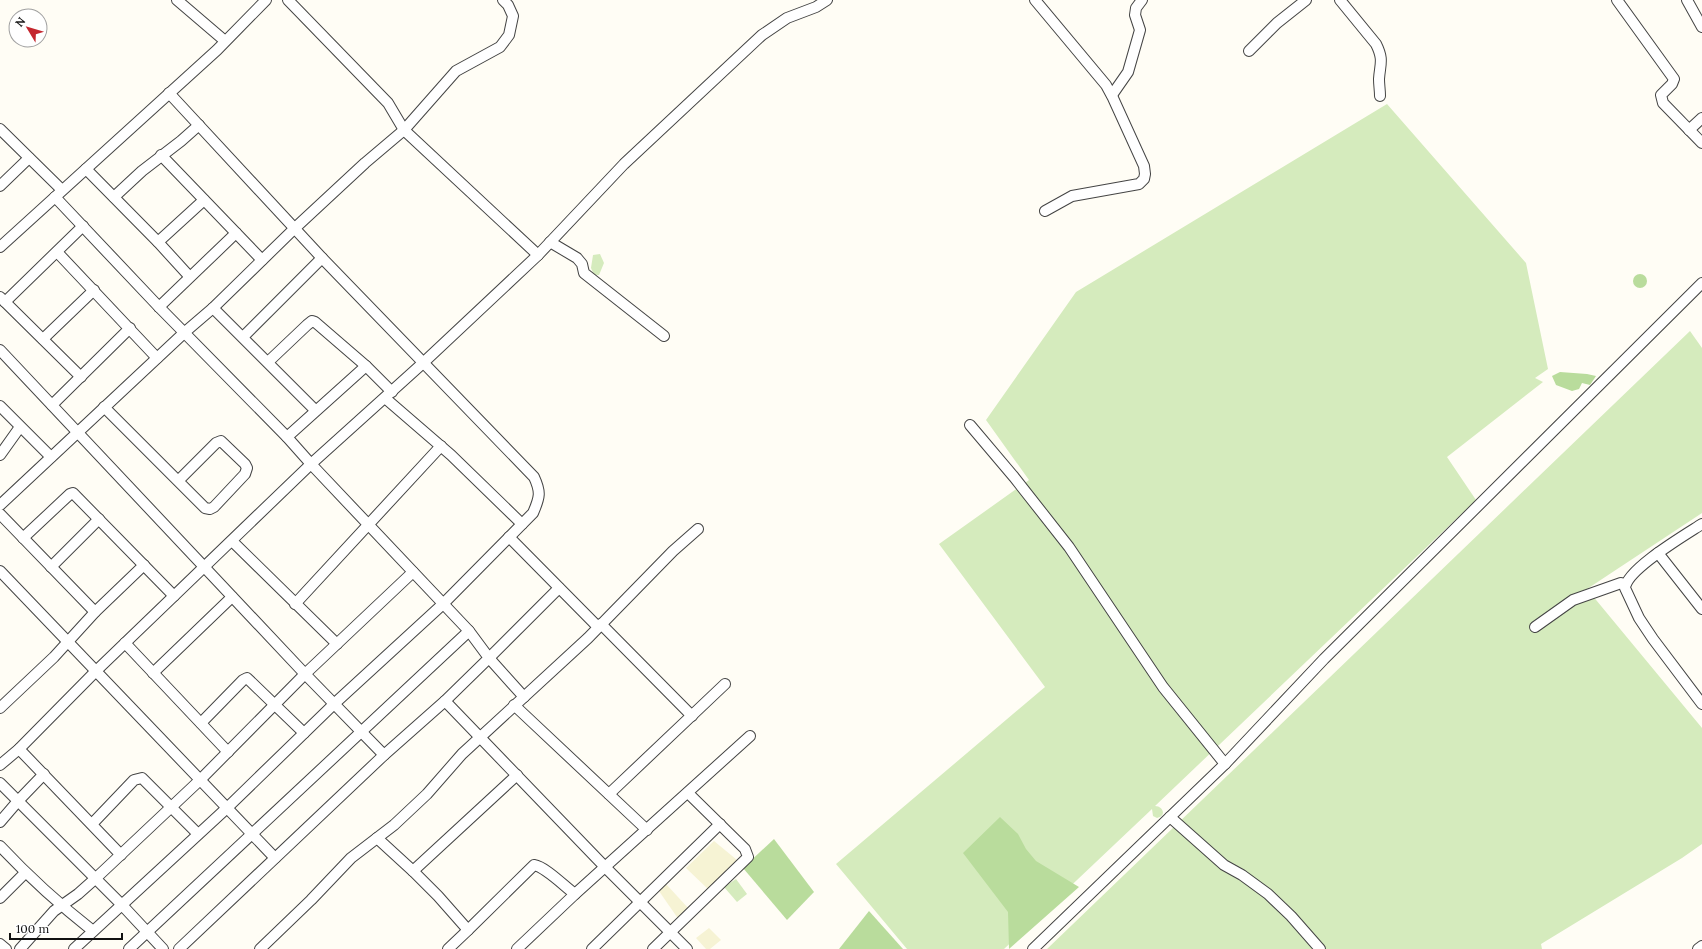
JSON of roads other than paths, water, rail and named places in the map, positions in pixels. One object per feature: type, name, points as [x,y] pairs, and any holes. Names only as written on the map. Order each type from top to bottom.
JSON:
[{"type":"street","points":[[177,0],[225,40]]},
{"type":"street","points":[[0,247],[217,50],[225,40],[266,0]]},
{"type":"street","points":[[288,0],[388,103],[404,130],[538,255]]},
{"type":"street","points":[[0,505],[185,332],[213,308],[295,228],[404,130],[456,71],[500,47],[510,35],[513,16],[508,5],[503,0]]},
{"type":"street","points":[[0,765],[19,749],[96,671],[311,464],[389,395],[538,255],[624,164],[762,34],[787,18],[816,7],[827,0]]},
{"type":"street","points":[[1035,0],[1100,77],[1112,95],[1144,166],[1145,174],[1144,179],[1139,184],[1072,196],[1045,211]]},
{"type":"street","points":[[1249,51],[1277,23],[1306,0]]},
{"type":"street","points":[[1340,0],[1376,44],[1380,52],[1382,59],[1379,78],[1380,96]]},
{"type":"street","points":[[1617,0],[1674,79],[1672,84],[1661,95],[1663,103],[1702,143]]},
{"type":"street","points":[[1687,0],[1702,27]]},
{"type":"street","points":[[1112,95],[1128,72],[1140,30],[1135,15],[1136,8],[1141,1]]},
{"type":"street","points":[[74,949],[228,807],[334,704],[443,604],[533,513],[539,501],[539,489],[534,477],[322,258],[169,93]]},
{"type":"street","points":[[1689,130],[1702,118]]},
{"type":"street","points":[[114,197],[161,155],[181,141],[199,125]]},
{"type":"street","points":[[0,130],[29,158],[83,226],[159,307],[287,437],[469,631],[489,658],[524,697]]},
{"type":"street","points":[[161,155],[262,260]]},
{"type":"street","points":[[0,186],[29,158]]},
{"type":"street","points":[[86,169],[158,242],[189,276]]},
{"type":"street","points":[[158,242],[204,200]]},
{"type":"street","points":[[81,377],[3,299],[57,252],[83,226]]},
{"type":"street","points":[[159,307],[189,276],[236,233]]},
{"type":"street","points":[[550,242],[577,258],[582,264],[584,273],[664,336]]},
{"type":"street","points":[[57,252],[157,358]]},
{"type":"street","points":[[243,337],[322,258]]},
{"type":"street","points":[[1032,949],[1225,764],[1324,659],[1702,283]]},
{"type":"street","points":[[43,339],[94,290]]},
{"type":"street","points":[[213,308],[315,410]]},
{"type":"street","points":[[268,362],[312,321],[320,325],[366,366],[389,395],[522,524]]},
{"type":"street","points":[[52,405],[130,328]]},
{"type":"street","points":[[0,350],[305,674],[384,755]]},
{"type":"street","points":[[287,437],[315,410],[366,366]]},
{"type":"street","points":[[0,406],[51,457]]},
{"type":"street","points":[[104,407],[178,481],[205,508],[210,509],[214,507],[245,474],[247,468],[245,464],[220,441],[216,443],[178,481]]},
{"type":"street","points":[[970,425],[1014,477],[1069,547],[1163,687],[1225,764]]},
{"type":"street","points":[[0,455],[20,427]]},
{"type":"street","points":[[296,604],[441,446]]},
{"type":"street","points":[[23,538],[72,493],[174,596]]},
{"type":"street","points":[[0,514],[95,612]]},
{"type":"street","points":[[51,567],[99,519]]},
{"type":"street","points":[[1701,700],[1653,639],[1639,618],[1626,592],[1625,584],[1633,574],[1658,553],[1698,526],[1702,537]]},
{"type":"street","points":[[260,949],[311,900],[342,865],[394,825],[427,794],[462,754],[600,626],[673,551],[698,529]]},
{"type":"street","points":[[509,537],[559,588],[692,716]]},
{"type":"street","points":[[232,541],[337,644]]},
{"type":"street","points":[[1658,553],[1702,609]]},
{"type":"street","points":[[0,708],[69,642],[95,612],[144,565]]},
{"type":"street","points":[[0,571],[200,780],[228,807],[275,858]]},
{"type":"street","points":[[20,949],[54,911],[96,878],[121,855],[200,780],[305,674],[413,572]]},
{"type":"street","points":[[1535,627],[1573,600],[1618,584],[1625,584]]},
{"type":"street","points":[[179,949],[384,755],[445,701],[559,588]]},
{"type":"street","points":[[153,673],[232,597]]},
{"type":"street","points":[[129,949],[469,631]]},
{"type":"street","points":[[125,643],[228,752]]},
{"type":"street","points":[[201,722],[245,678],[250,680],[304,733]]},
{"type":"street","points":[[609,794],[725,684]]},
{"type":"street","points":[[445,701],[606,868],[687,949]]},
{"type":"street","points":[[514,705],[647,830]]},
{"type":"street","points":[[517,949],[575,894],[606,868],[750,736]]},
{"type":"street","points":[[19,749],[121,855]]},
{"type":"street","points":[[0,822],[44,774]]},
{"type":"street","points":[[413,870],[517,775]]},
{"type":"street","points":[[92,824],[134,780],[139,778],[144,780],[198,834]]},
{"type":"street","points":[[0,783],[122,904],[162,949]]},
{"type":"street","points":[[653,949],[747,860],[748,853],[745,849],[688,793]]},
{"type":"street","points":[[1170,817],[1224,865],[1242,875],[1268,894],[1291,916],[1320,949]]},
{"type":"street","points":[[592,949],[720,824]]},
{"type":"street","points":[[377,838],[413,870],[468,930]]},
{"type":"street","points":[[0,846],[25,873],[61,906],[93,931]]},
{"type":"street","points":[[448,949],[534,865],[545,870],[575,894]]},
{"type":"street","points":[[0,898],[25,873]]},
{"type":"street","points":[[0,944],[6,949]]},
{"type":"street","points":[[1698,949],[1702,946]]}]
